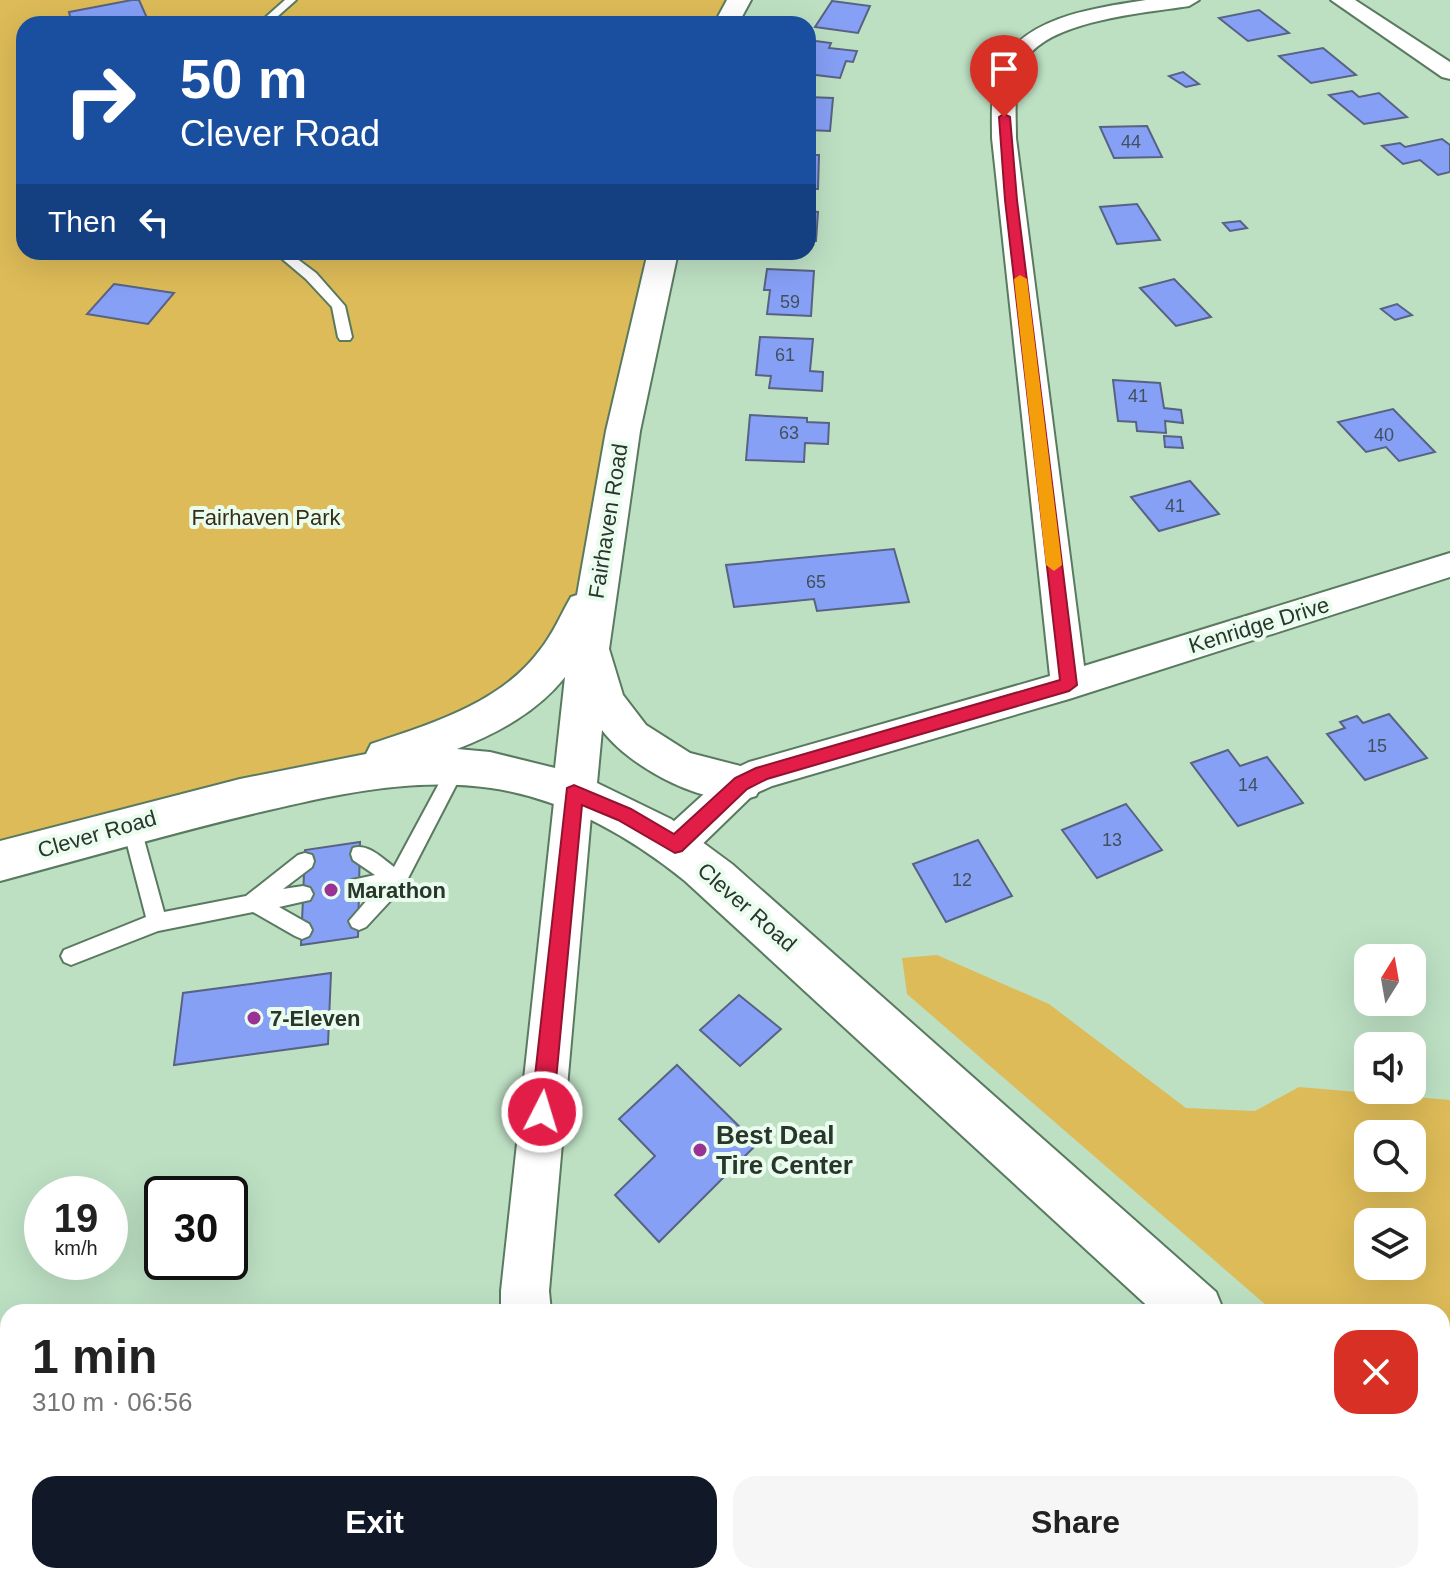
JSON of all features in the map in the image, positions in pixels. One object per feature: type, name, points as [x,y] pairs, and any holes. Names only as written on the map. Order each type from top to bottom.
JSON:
[{"type":"street","points":[[1069,685],[1006,153],[1005,97],[1013,60],[1038,38],[1082,17],[1189,0]]},
{"type":"street","points":[[1341,0],[1450,72]]},
{"type":"street","name":"Fairhaven Road","points":[[574,793],[590,636],[623,431],[661,260]]},
{"type":"street","name":"Kenridge Drive","points":[[675,845],[741,783],[762,773],[1069,685],[1450,565]]},
{"type":"street","points":[[317,781],[429,742],[505,708],[554,663],[598,584]]},
{"type":"street","points":[[590,636],[603,701],[631,737],[679,768],[741,783]]},
{"type":"street","name":"Clever Road","points":[[0,861],[180,811],[317,781],[397,768],[456,768],[519,776],[574,793],[625,815],[675,845],[744,903],[1187,1304]]},
{"type":"street","points":[[526,1304],[574,793]]},
{"type":"lane","points":[[272,16],[291,0]]},
{"type":"lane","points":[[290,260],[311,276],[338,306],[345,337]]},
{"type":"lane","points":[[359,921],[397,880],[456,768]]},
{"type":"lane","points":[[131,825],[157,922]]},
{"type":"lane","points":[[360,854],[397,880]]},
{"type":"lane","points":[[253,902],[305,861]]},
{"type":"lane","points":[[359,886],[397,880]]},
{"type":"lane","points":[[71,956],[157,922],[303,894]]},
{"type":"lane","points":[[253,902],[302,930]]},
{"type":"green space","name":"Fairhaven Park","points":[[0,0],[739,0],[730,16],[16,16],[16,260],[661,260],[613,503],[554,663],[429,742],[0,861]]},
{"type":"green space","points":[[937,955],[1049,1004],[1186,1108],[1255,1111],[1299,1087],[1354,1092],[1354,1104],[1426,1104],[1426,1098],[1450,1100],[1450,1304],[1265,1304],[907,994],[902,958]]},
{"type":"building","points":[[139,0],[146,16],[70,16],[69,12]]},
{"type":"building","points":[[832,1],[870,6],[858,33],[816,25]]},
{"type":"building","points":[[1259,10],[1289,33],[1248,41],[1219,18]]},
{"type":"building","points":[[816,41],[831,43],[829,48],[857,51],[853,62],[846,61],[840,78],[816,75]]},
{"type":"building","points":[[1323,48],[1356,75],[1311,83],[1279,56]]},
{"type":"building","points":[[1183,72],[1199,84],[1186,87],[1169,76]]},
{"type":"building","points":[[1352,91],[1359,97],[1379,93],[1407,117],[1364,124],[1329,95]]},
{"type":"building","points":[[816,97],[833,98],[830,131],[816,130]]},
{"type":"building","points":[[1147,126],[1162,157],[1114,158],[1100,127]]},
{"type":"building","points":[[1442,139],[1450,145],[1450,172],[1438,175],[1420,160],[1403,164],[1382,146],[1400,143],[1405,147]]},
{"type":"building","points":[[816,155],[819,155],[816,189]]},
{"type":"building","points":[[1137,204],[1160,240],[1117,244],[1100,207]]},
{"type":"building","points":[[1240,221],[1247,228],[1230,231],[1223,223]]},
{"type":"building","points":[[767,269],[814,271],[811,316],[767,314],[770,290],[764,290]]},
{"type":"building","points":[[1174,279],[1211,317],[1176,326],[1140,288]]},
{"type":"building","points":[[114,284],[174,293],[148,324],[87,314]]},
{"type":"building","points":[[1397,304],[1412,315],[1395,320],[1381,309]]},
{"type":"building","points":[[760,337],[813,339],[810,371],[823,372],[822,391],[769,388],[771,376],[756,375]]},
{"type":"building","points":[[1113,380],[1160,383],[1164,408],[1181,410],[1183,423],[1165,421],[1166,433],[1137,431],[1136,422],[1118,421]]},
{"type":"building","points":[[1393,409],[1435,452],[1399,461],[1386,447],[1366,452],[1338,422]]},
{"type":"building","points":[[750,415],[807,418],[807,422],[829,423],[828,444],[805,443],[804,462],[746,460]]},
{"type":"building","points":[[1164,436],[1181,437],[1183,448],[1165,447]]},
{"type":"building","points":[[1190,481],[1219,514],[1159,531],[1131,497]]},
{"type":"building","points":[[894,549],[909,602],[817,611],[814,599],[734,607],[726,565]]},
{"type":"building","points":[[1389,714],[1427,758],[1365,780],[1327,734],[1345,728],[1340,722],[1357,716],[1363,723]]},
{"type":"building","points":[[1228,750],[1240,766],[1267,757],[1303,803],[1238,826],[1191,763]]},
{"type":"building","points":[[1126,804],[1162,850],[1097,878],[1062,830]]},
{"type":"building","points":[[978,840],[1012,896],[946,922],[913,864]]},
{"type":"building","name":"Marathon","points":[[360,842],[358,937],[301,945],[305,850]]},
{"type":"building","name":"7-Eleven","points":[[331,973],[328,1044],[174,1065],[183,993]]},
{"type":"building","points":[[739,995],[781,1029],[740,1066],[700,1030]]},
{"type":"building","name":"Best Deal Tire Center","points":[[677,1065],[757,1144],[659,1242],[615,1195],[655,1156],[619,1119]]},
{"type":"slow traffic","points":[[1020,279],[1054,565]]},
{"type":"place","name":"Marathon","points":[[331,890]]},
{"type":"place","name":"7-Eleven","points":[[254,1018]]},
{"type":"place","name":"Best Deal Tire Center","points":[[700,1150]]},
{"type":"route","points":[[542,1112],[574,793],[625,815],[675,845],[741,783],[762,773],[1069,685],[1011,200],[1004,117]]}]
